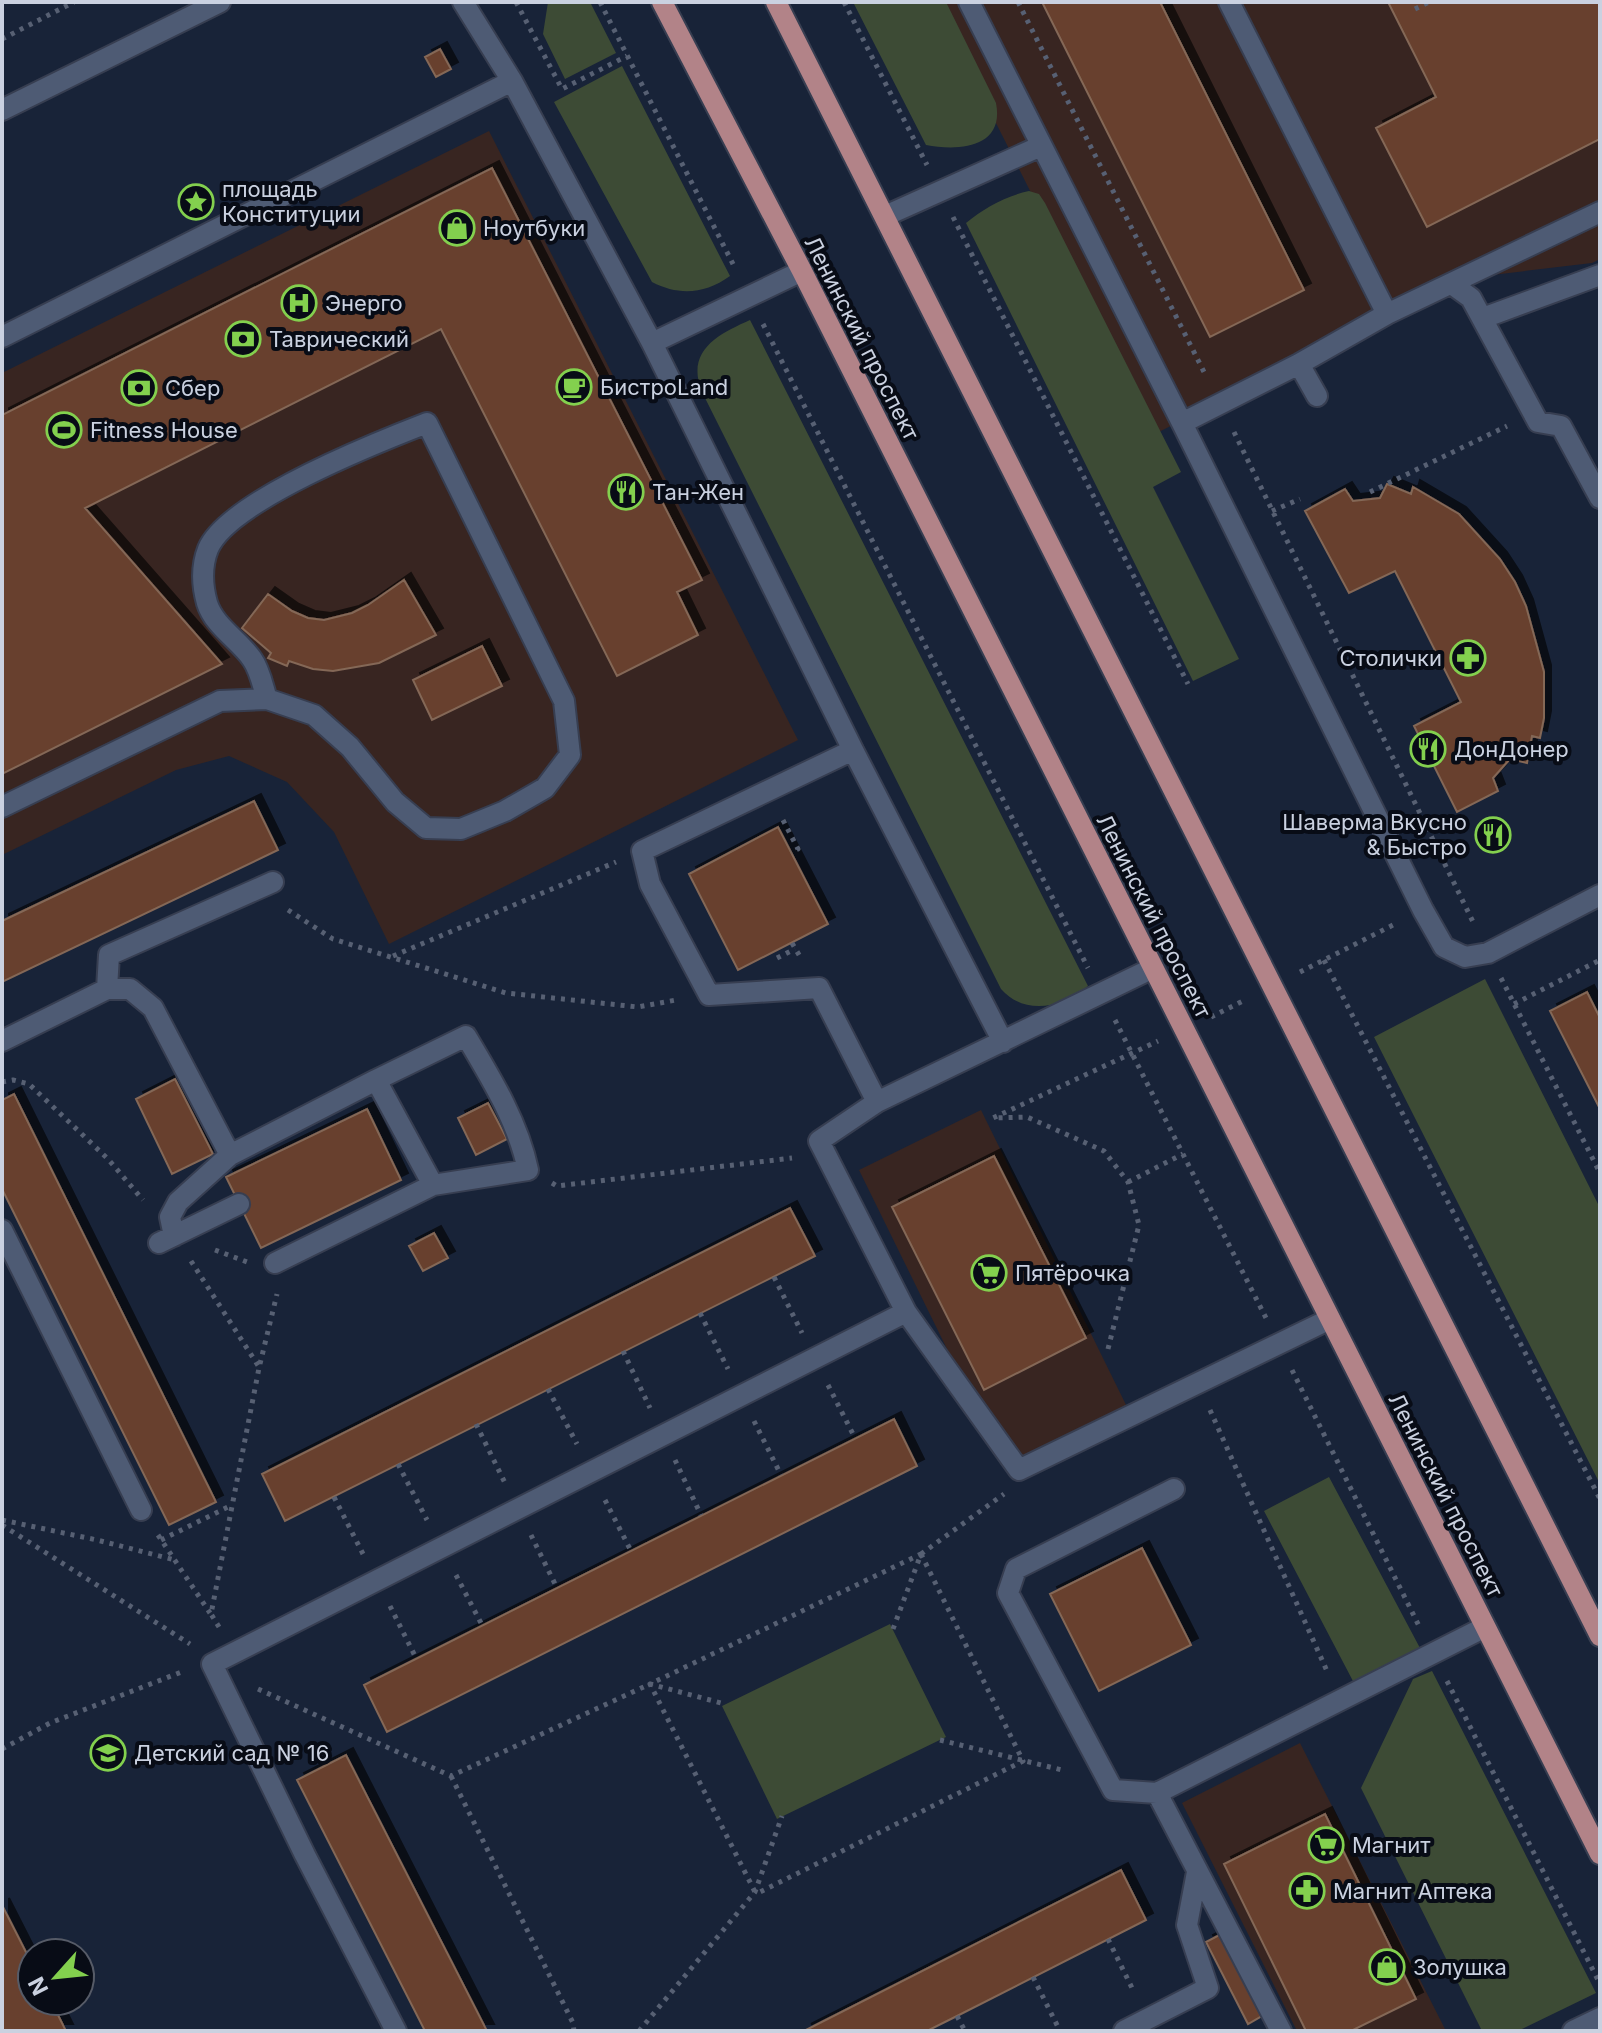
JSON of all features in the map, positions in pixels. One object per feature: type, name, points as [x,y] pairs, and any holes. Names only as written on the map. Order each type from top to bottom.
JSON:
[{"type":"main road","name":"Ленинский проспект","points":[[662,2],[802,271],[1600,1854]]},
{"type":"main road","points":[[776,2],[1600,1636]]},
{"type":"lane","points":[[2,110],[220,2]]},
{"type":"lane","points":[[463,2],[512,81],[652,343],[853,750],[1003,1042]]},
{"type":"lane","points":[[969,2],[1444,947],[1465,957],[1488,953],[1600,895]]},
{"type":"lane","points":[[1229,2],[1387,314]]},
{"type":"lane","points":[[2,337],[512,81]]},
{"type":"lane","points":[[885,216],[1041,146]]},
{"type":"lane","points":[[1182,423],[1299,364],[1387,314],[1600,212]]},
{"type":"lane","points":[[652,343],[802,271]]},
{"type":"lane","points":[[1483,318],[1600,275]]},
{"type":"lane","points":[[1453,285],[1471,298],[1538,422],[1561,426],[1600,498]]},
{"type":"lane","points":[[1299,364],[1317,396]]},
{"type":"lane","points":[[2,807],[220,701],[267,699],[314,715],[350,747],[395,802],[426,828],[461,829],[505,811],[545,788],[570,755],[564,701],[427,423],[352,452],[266,498],[227,527],[209,547],[202,577],[207,606],[253,660],[267,699]]},
{"type":"lane","points":[[853,750],[642,851],[650,884],[709,995],[819,988],[877,1102]]},
{"type":"lane","points":[[107,989],[109,955],[273,882]]},
{"type":"lane","points":[[1153,968],[877,1102],[819,1141],[825,1154],[906,1312],[1019,1470],[1330,1319]]},
{"type":"lane","points":[[2,1041],[107,989],[130,989],[153,1008],[230,1155]]},
{"type":"lane","points":[[167,1239],[170,1217],[178,1202],[230,1155],[466,1036],[487,1071],[522,1144],[528,1170],[433,1185],[265,1264]]},
{"type":"lane","points":[[376,1080],[433,1185]]},
{"type":"lane","points":[[167,1239],[239,1204]]},
{"type":"lane","points":[[2,1230],[141,1510]]},
{"type":"lane","points":[[396,2031],[305,1855],[212,1664],[906,1312]]},
{"type":"lane","points":[[1174,1489],[1016,1569],[1008,1593],[1113,1790],[1157,1793],[1485,1627]]},
{"type":"lane","points":[[1157,1793],[1281,2031]]},
{"type":"lane","points":[[1124,2031],[1208,1988],[1187,1925],[1197,1872]]},
{"type":"lane","points":[[1573,2031],[1600,2018]]},
{"type":"path","points":[[2,39],[74,2]]},
{"type":"path","points":[[516,2],[562,89],[627,56]]},
{"type":"path","points":[[600,2],[734,266]]},
{"type":"path","points":[[844,2],[1188,684]]},
{"type":"path","points":[[1018,2],[1600,1173]]},
{"type":"path","points":[[1415,9],[1429,2]]},
{"type":"path","points":[[762,322],[1091,973]]},
{"type":"path","points":[[1370,492],[1533,413]]},
{"type":"path","points":[[1272,511],[1300,499]]},
{"type":"path","points":[[783,820],[798,849],[791,852]]},
{"type":"path","points":[[391,957],[642,851]]},
{"type":"path","points":[[249,893],[294,912],[333,939],[506,993],[638,1007],[709,995]]},
{"type":"path","points":[[1222,1012],[1423,910]]},
{"type":"path","points":[[1324,960],[1600,1499]]},
{"type":"path","points":[[1514,1004],[1600,960]]},
{"type":"path","points":[[1132,1054],[1600,1984]]},
{"type":"path","points":[[1108,1349],[1139,1225],[1128,1182],[1104,1151],[1027,1117],[993,1118],[1124,1058]]},
{"type":"path","points":[[528,1170],[557,1186],[825,1154]]},
{"type":"path","points":[[1128,1182],[1183,1154]]},
{"type":"path","points":[[167,1239],[265,1264]]},
{"type":"path","points":[[211,1614],[259,1368],[279,1288]]},
{"type":"path","points":[[1199,1384],[1340,1700]]},
{"type":"path","points":[[451,1776],[921,1554],[1010,1490],[1019,1470]]},
{"type":"path","points":[[161,1540],[232,1505]]},
{"type":"path","points":[[141,1510],[223,1634],[212,1664]]},
{"type":"path","points":[[2,1522],[197,1648],[212,1664],[240,1681],[451,1776],[573,2023],[574,2031]]},
{"type":"path","points":[[2,1522],[97,1540],[175,1560]]},
{"type":"path","points":[[893,1629],[921,1554]]},
{"type":"path","points":[[921,1554],[1023,1761]]},
{"type":"path","points":[[2,1749],[50,1723],[102,1701],[177,1672],[212,1664]]},
{"type":"path","points":[[650,1684],[725,1704]]},
{"type":"path","points":[[650,1684],[755,1892]]},
{"type":"path","points":[[940,1740],[1090,1777],[1107,1777]]},
{"type":"path","points":[[755,1892],[1023,1761]]},
{"type":"path","points":[[639,2031],[755,1892],[782,1816]]},
{"type":"path","points":[[1108,1939],[1148,2019]]},
{"type":"path","points":[[1033,1977],[1060,2031]]},
{"type":"path","points":[[957,2016],[965,2031]]},
{"type":"shaded area","points":[[935,2],[1600,2],[1600,259],[1592,263],[1458,279],[1153,435]]},
{"type":"shaded area","points":[[489,131],[798,740],[389,944],[334,832],[287,782],[229,756],[176,770],[2,855],[2,373]]},
{"type":"shaded area","points":[[981,1110],[1129,1411],[1007,1471],[859,1170]]},
{"type":"shaded area","points":[[1300,1743],[1446,2031],[1297,2031],[1182,1803]]},
{"type":"green space","points":[[548,2],[590,2],[616,53],[565,79],[543,34]]},
{"type":"green space","points":[[853,2],[946,2],[996,103],[997,118],[986,138],[964,146],[926,145]]},
{"type":"green space","points":[[622,66],[730,276],[721,282],[701,290],[682,291],[652,282],[554,102]]},
{"type":"green space","points":[[1029,191],[1039,194],[1045,203],[1181,472],[1153,487],[1239,659],[1193,681],[966,223],[996,203]]},
{"type":"green space","points":[[750,320],[1088,986],[1067,1000],[1032,1006],[1011,998],[1001,989],[702,392],[698,365],[702,354],[717,338]]},
{"type":"green space","points":[[1485,979],[1600,1208],[1600,1484],[1374,1037]]},
{"type":"green space","points":[[1329,1477],[1420,1648],[1354,1683],[1264,1511]]},
{"type":"green space","points":[[890,1624],[946,1737],[777,1819],[722,1706]]},
{"type":"green space","points":[[1432,1671],[1596,1993],[1518,2031],[1482,2031],[1361,1788],[1413,1679]]},
{"type":"building","points":[[1042,2],[1160,2],[1304,290],[1210,337]]},
{"type":"building","points":[[1388,2],[1600,2],[1600,139],[1427,227],[1376,128],[1436,97]]},
{"type":"building","points":[[440,49],[451,69],[436,77],[425,57]]},
{"type":"building","points":[[492,168],[702,580],[677,592],[698,635],[617,676],[441,329],[85,508],[222,664],[2,774],[2,415]]},
{"type":"building","points":[[1387,484],[1411,494],[1413,487],[1459,514],[1500,559],[1526,606],[1544,672],[1544,718],[1540,738],[1532,736],[1527,763],[1510,759],[1493,778],[1498,791],[1457,812],[1414,726],[1461,702],[1395,571],[1349,593],[1305,511],[1345,489],[1353,501],[1380,498]]},
{"type":"building","points":[[404,580],[436,635],[379,663],[333,671],[313,669],[289,661],[287,666],[268,658],[271,653],[242,628],[268,594],[292,611],[308,618],[324,620],[352,613],[368,605]]},
{"type":"building","points":[[482,646],[502,686],[432,720],[413,680]]},
{"type":"building","points":[[254,801],[278,850],[2,982],[2,921]]},
{"type":"building","points":[[778,827],[828,924],[738,970],[689,874]]},
{"type":"building","points":[[1587,992],[1600,1018],[1599,1107],[1550,1011]]},
{"type":"building","points":[[175,1079],[213,1154],[172,1174],[136,1099]]},
{"type":"building","points":[[14,1094],[216,1502],[169,1525],[2,1189],[2,1100]]},
{"type":"building","points":[[488,1103],[507,1139],[476,1155],[458,1118]]},
{"type":"building","points":[[367,1109],[401,1180],[261,1248],[226,1177]]},
{"type":"building","name":"Пятёрочка","points":[[994,1156],[1086,1338],[984,1390],[892,1207]]},
{"type":"building","points":[[790,1208],[815,1256],[285,1521],[262,1474]]},
{"type":"building","points":[[434,1233],[448,1258],[423,1271],[409,1246]]},
{"type":"building","points":[[894,1419],[917,1466],[387,1732],[364,1685]]},
{"type":"building","points":[[1142,1548],[1191,1645],[1099,1691],[1050,1594]]},
{"type":"building","points":[[346,1755],[487,2031],[425,2031],[297,1780]]},
{"type":"building","points":[[1325,1814],[1416,1999],[1351,2031],[1306,2031],[1224,1864]]},
{"type":"building","points":[[1121,1870],[1146,1920],[957,2016],[927,2031],[804,2031]]},
{"type":"building","points":[[2,1905],[18,1937],[16,2017],[59,2017],[66,2031],[2,2031]]},
{"type":"building","points":[[1225,1932],[1267,2013],[1248,2024],[1206,1942]]},
{"type":"place","name":"площадь Конституции","points":[[196,202]]},
{"type":"place","name":"Ноутбуки","points":[[457,228]]},
{"type":"place","name":"Энерго","points":[[299,303]]},
{"type":"place","name":"Таврический","points":[[243,339]]},
{"type":"place","name":"БистроLand","points":[[574,387]]},
{"type":"place","name":"Сбер","points":[[139,388]]},
{"type":"place","name":"Fitness House","points":[[64,430]]},
{"type":"place","name":"Тан-Жен","points":[[626,492]]},
{"type":"place","name":"Столички","points":[[1468,658]]},
{"type":"place","name":"ДонДонер","points":[[1428,749]]},
{"type":"place","name":"Шаверма Вкусно & Быстро","points":[[1493,835]]},
{"type":"place","name":"Пятёрочка","points":[[989,1273]]},
{"type":"place","name":"Детский сад № 16","points":[[108,1753]]},
{"type":"place","name":"Магнит","points":[[1326,1845]]},
{"type":"place","name":"Магнит Аптека","points":[[1307,1891]]},
{"type":"place","name":"Золушка","points":[[1387,1967]]}]
